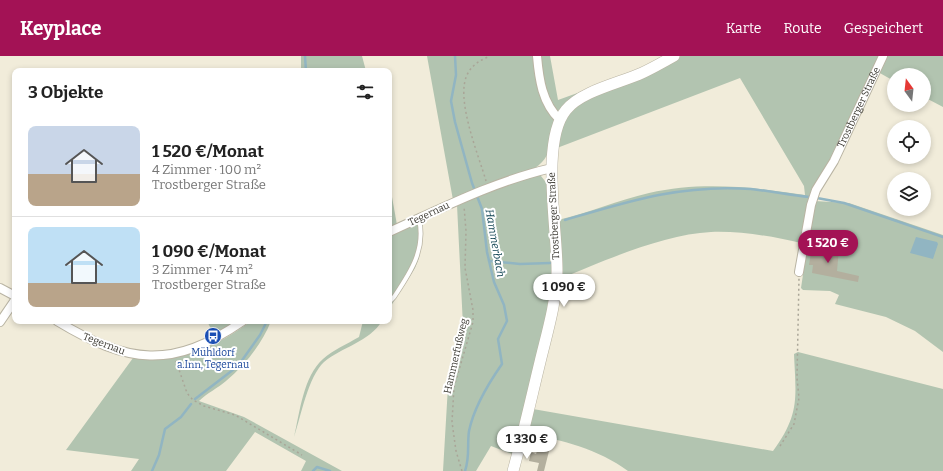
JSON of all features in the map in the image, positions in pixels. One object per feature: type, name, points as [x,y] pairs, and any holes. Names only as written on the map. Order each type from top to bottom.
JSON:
[{"type":"main road","name":"Trostberger Straße","points":[[513,471],[549,325],[555,291],[557,260],[552,168],[553,151],[560,120],[570,105],[582,98],[642,73],[674,56]]},
{"type":"street","points":[[537,56],[539,76],[546,100],[552,113],[560,120]]},
{"type":"street","name":"Trostberger Straße","points":[[799,272],[811,205],[816,190],[834,161],[883,56]]},
{"type":"street","name":"Tegernau","points":[[392,231],[485,189],[552,168]]},
{"type":"street","points":[[0,288],[12,294]]},
{"type":"street","points":[[0,322],[12,304]]},
{"type":"street","name":"Tegernau","points":[[62,324],[86,339],[117,351],[140,355],[174,354],[206,344],[238,324]]},
{"type":"lane","points":[[392,300],[417,259],[421,225],[419,219]]},
{"type":"path","points":[[485,189],[467,114],[464,93],[467,74],[473,66],[490,56]]},
{"type":"path","name":"Hammerfußweg","points":[[461,470],[456,451],[452,422],[452,406],[454,387],[473,316],[465,268],[466,197]]},
{"type":"path","points":[[780,446],[794,424],[799,398],[797,362],[799,272]]},
{"type":"path","points":[[174,354],[187,392],[193,400],[204,406],[235,415],[302,455]]},
{"type":"green space","points":[[301,56],[362,56],[365,68],[301,68]]},
{"type":"green space","points":[[427,56],[550,56],[558,100],[594,87],[560,110],[556,111],[547,156],[535,168],[480,187],[453,200]]},
{"type":"green space","points":[[679,56],[881,56],[829,164],[801,243],[745,233],[711,232],[693,234],[654,243],[595,264],[560,279],[558,220],[637,196],[668,189],[727,186],[805,195],[804,186],[740,78],[557,148],[564,120],[577,104]]},
{"type":"green space","points":[[886,56],[943,56],[943,107],[931,101],[931,68],[887,68],[887,77],[878,72]]},
{"type":"green space","points":[[535,176],[541,176],[548,185],[554,273],[546,317],[515,455],[491,446],[476,471],[443,471],[448,386],[463,326],[457,205],[496,188]]},
{"type":"green space","points":[[392,197],[397,225],[392,228]]},
{"type":"green space","points":[[814,201],[849,203],[943,235],[943,352],[915,331],[886,317],[835,304],[839,295],[830,291],[803,290],[801,288]]},
{"type":"green space","points":[[423,221],[419,258],[415,268],[392,304],[392,235]]},
{"type":"green space","points":[[208,324],[231,324],[214,335]]},
{"type":"green space","points":[[247,324],[270,324],[258,346],[240,368],[220,386],[205,395],[199,401],[244,417],[342,471],[301,471],[306,461],[255,432],[226,471],[131,471],[139,459],[66,450],[133,358],[181,355],[210,346]]},
{"type":"green space","points":[[362,324],[380,324],[370,334],[331,357],[318,369],[309,387],[294,437],[303,395],[316,366],[327,356],[359,337]]},
{"type":"green space","points":[[798,352],[943,389],[943,471],[628,471],[617,463],[580,446],[527,434],[533,409],[773,451],[782,438],[792,416],[795,394],[794,354]]},
{"type":"water","points":[[916,237],[937,242],[938,244],[933,259],[910,253]]},
{"type":"building","points":[[812,246],[839,249],[837,271],[859,276],[858,282],[812,273],[813,265],[809,265]]},
{"type":"building","points":[[538,448],[549,451],[544,471],[537,471],[539,463],[529,461],[531,452],[536,454]]},
{"type":"waterway","points":[[305,56],[306,68]]},
{"type":"waterway","name":"Hammerbach","points":[[455,56],[456,75],[451,101],[455,122],[472,183],[482,209],[487,252],[494,282],[504,305],[507,321],[498,339],[502,364],[482,396],[471,422],[468,436],[465,471]]},
{"type":"waterway","points":[[565,220],[611,206],[656,196],[702,189],[751,189],[809,197]]},
{"type":"waterway","points":[[817,198],[844,203],[943,237]]},
{"type":"waterway","points":[[489,261],[520,264],[550,263]]},
{"type":"waterway","points":[[195,399],[238,366],[260,335],[266,324]]},
{"type":"waterway","points":[[152,471],[159,455],[165,429],[181,417],[191,404]]},
{"type":"waterway","points":[[313,471],[317,467],[330,471]]},
{"type":"place","name":"Mühldorf a.Inn, Tegernau","points":[[213,336]]}]
